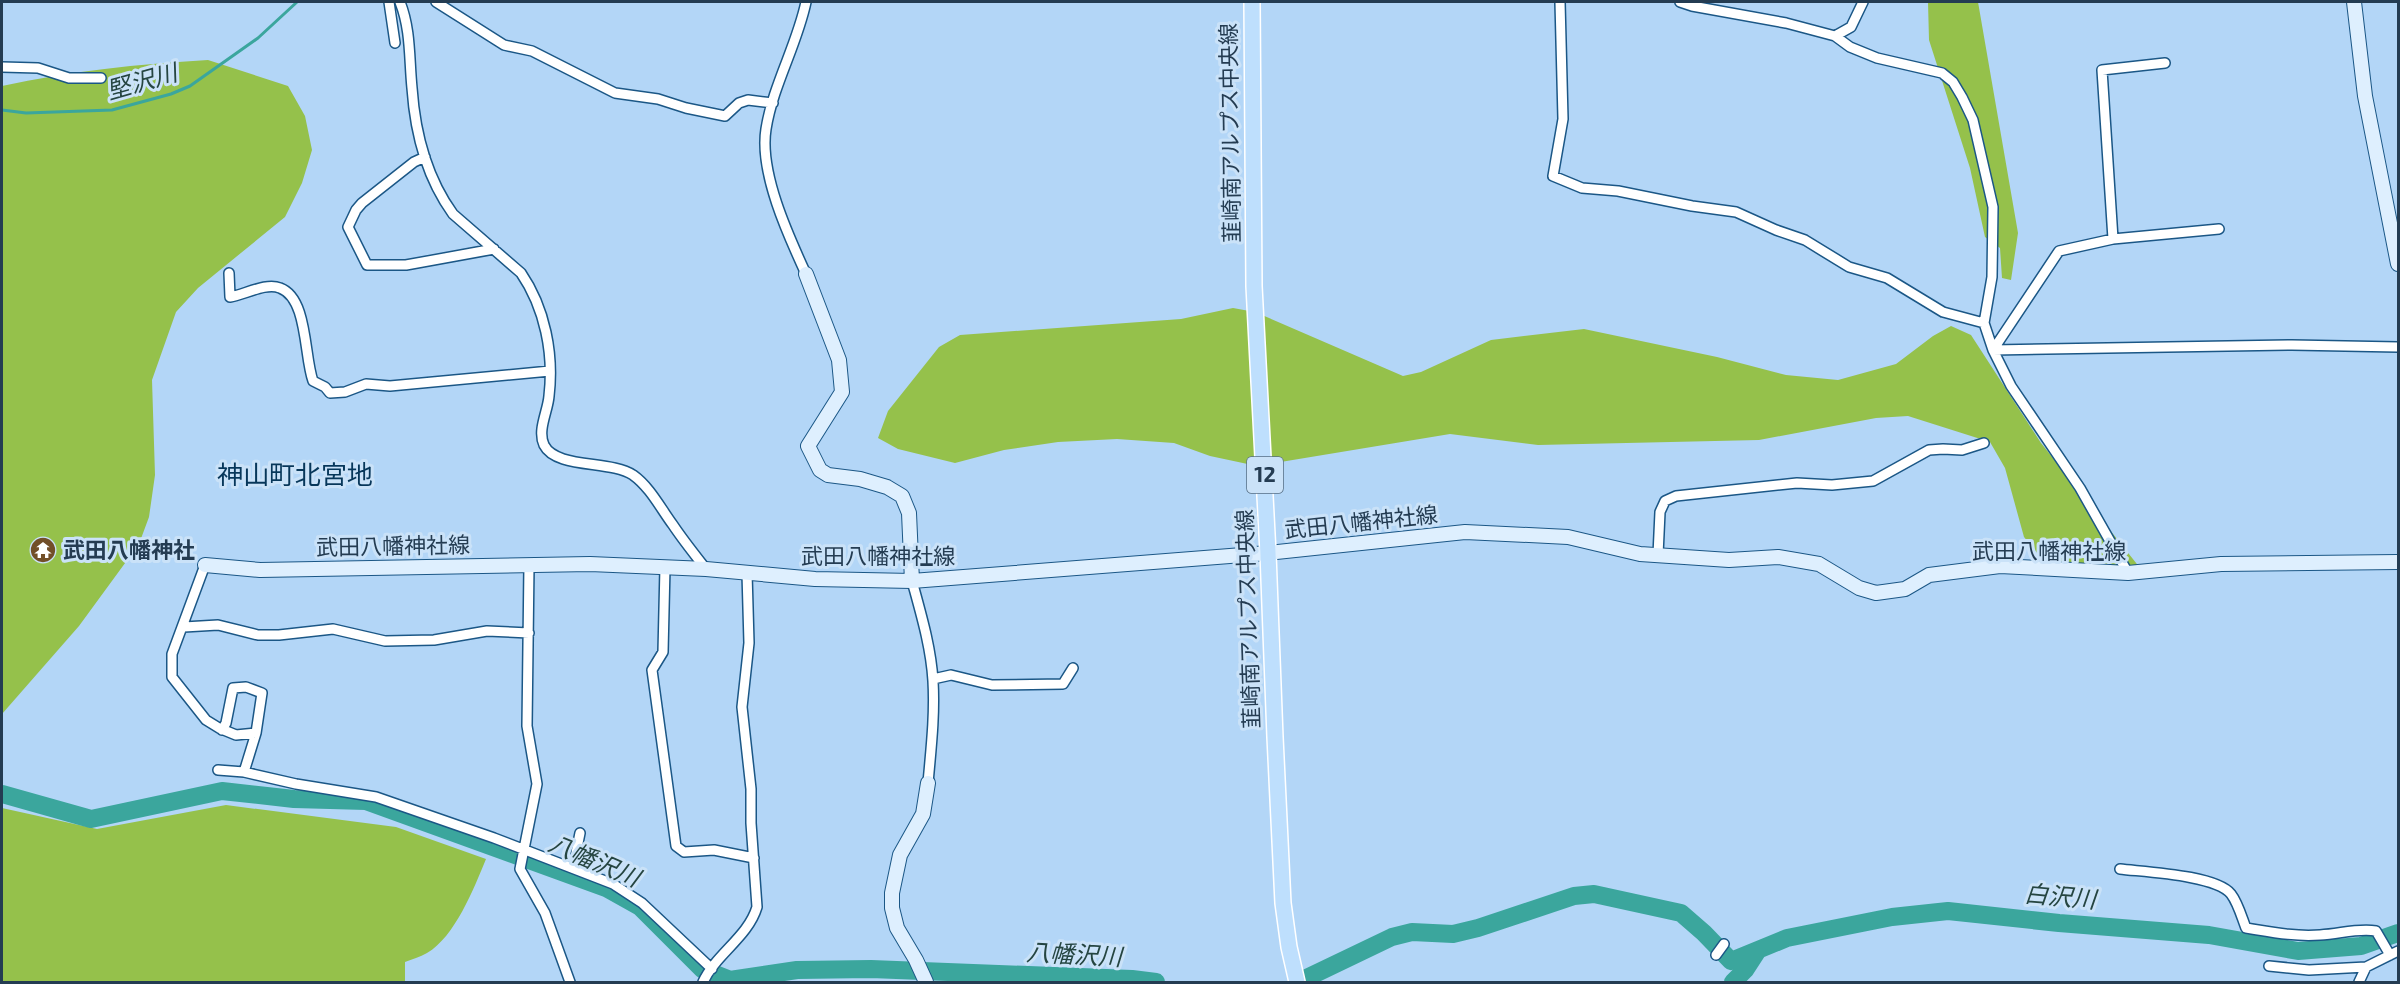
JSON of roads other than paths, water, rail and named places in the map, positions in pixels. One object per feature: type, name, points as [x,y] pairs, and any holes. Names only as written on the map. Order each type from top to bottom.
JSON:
[{"type":"main road","name":"韮崎南アルプス中央線","points":[[1252,2],[1254,286],[1281,873],[1289,947],[1297,982]]},
{"type":"main road","points":[[2354,2],[2365,96],[2398,264]]},
{"type":"main road","points":[[806,274],[839,360],[842,392],[808,447],[819,470],[828,475],[860,479],[887,487],[902,496],[909,513],[912,581]]},
{"type":"main road","name":"武田八幡神社線","points":[[205,565],[260,570],[590,564],[706,569],[815,579],[912,581],[1268,553],[1465,532],[1568,537],[1640,554],[1729,560],[1778,557],[1819,564],[1859,588],[1876,594],[1905,589],[1929,575],[2000,566],[2128,573],[2221,564],[2398,562]]},
{"type":"main road","points":[[926,982],[897,928],[892,908],[892,893],[900,855],[923,814],[928,783]]},
{"type":"street","points":[[389,2],[395,43]]},
{"type":"street","points":[[400,2],[409,34],[412,90],[420,145],[444,202],[453,214],[521,273],[543,315],[550,371],[549,397],[541,435],[544,447],[558,459],[597,464],[633,475],[650,492],[706,569]]},
{"type":"street","points":[[436,2],[504,45],[532,51],[615,93],[658,99],[686,108],[725,116],[739,103],[748,99],[773,103]]},
{"type":"street","points":[[806,2],[773,103],[766,129],[765,148],[784,227],[806,274]]},
{"type":"street","points":[[1560,2],[1563,119],[1553,176],[1582,188],[1618,191],[1692,206],[1736,212],[1805,240],[1849,267],[1887,278],[1943,312],[1984,322]]},
{"type":"street","points":[[1680,2],[1786,23],[1835,36],[1851,47],[1876,58],[1942,74],[1953,82],[1973,120],[1993,207],[1992,277],[1984,322],[1993,350],[2011,386],[2080,488],[2128,573]]},
{"type":"street","points":[[1835,36],[1851,27],[1863,2]]},
{"type":"street","points":[[2113,239],[2102,70],[2165,63]]},
{"type":"street","points":[[2,67],[38,68],[69,78],[101,78]]},
{"type":"street","points":[[425,157],[414,162],[356,210],[348,227],[368,265],[406,265],[494,249]]},
{"type":"street","points":[[1993,350],[2059,251],[2113,239],[2219,229]]},
{"type":"street","points":[[229,273],[230,297],[266,287],[280,288],[292,297],[304,324],[309,370],[313,381],[325,387],[330,393],[345,392],[366,384],[398,386],[550,371]]},
{"type":"street","points":[[1993,350],[2292,345],[2398,347]]},
{"type":"street","points":[[1658,555],[1660,512],[1665,501],[1676,496],[1797,483],[1832,485],[1873,481],[1929,450],[1943,448],[1962,450],[1984,442]]},
{"type":"street","points":[[205,565],[184,627],[172,654],[172,677],[206,720],[236,735],[256,733]]},
{"type":"street","points":[[529,565],[527,726],[537,784],[520,869],[545,913],[570,982]]},
{"type":"street","points":[[665,567],[663,652],[652,670],[676,846],[684,852],[714,850],[754,858]]},
{"type":"street","points":[[218,771],[244,772],[296,784],[376,796],[613,884],[642,903],[709,977],[718,959],[753,920],[757,908],[751,823],[752,789],[742,707],[749,643],[747,573]]},
{"type":"street","points":[[912,581],[926,632],[933,679],[934,705],[928,783]]},
{"type":"street","points":[[184,627],[218,625],[258,635],[333,629],[385,641],[434,640],[487,632],[529,633]]},
{"type":"street","points":[[933,679],[951,675],[992,685],[1051,685],[1063,684],[1073,668]]},
{"type":"street","points":[[222,730],[226,723],[233,688],[246,687],[262,693],[256,733],[244,772]]},
{"type":"street","points":[[573,868],[580,833]]},
{"type":"street","points":[[2120,869],[2202,879],[2215,884],[2231,894],[2246,928],[2281,934],[2319,935],[2360,928],[2376,931],[2392,953],[2366,967],[2309,970],[2269,966]]},
{"type":"street","points":[[1716,955],[1724,944]]},
{"type":"street","points":[[2359,982],[2366,967]]},
{"type":"waterway","name":"堅沢川","points":[[2,110],[26,113],[112,110],[171,94],[190,86],[258,38],[297,2]]},
{"type":"waterway","name":"八幡沢川","points":[[2,794],[91,819],[222,791],[294,799],[366,801],[606,888],[640,907],[702,969],[730,980],[797,970],[871,969],[1132,979],[1156,982]]},
{"type":"waterway","name":"白沢川","points":[[1298,982],[1392,937],[1412,932],[1453,934],[1574,896],[1594,894],[1681,913],[1731,961],[1787,938],[1892,917],[1948,911],[2209,935],[2298,951],[2361,946],[2398,933]]},
{"type":"waterway","name":"白沢川","points":[[1733,982],[1745,970],[1758,950]]},
{"type":"place","name":"武田八幡神社","points":[[43,550]]},
{"type":"district","name":"神山町北宮地","points":[[295,475]]}]
